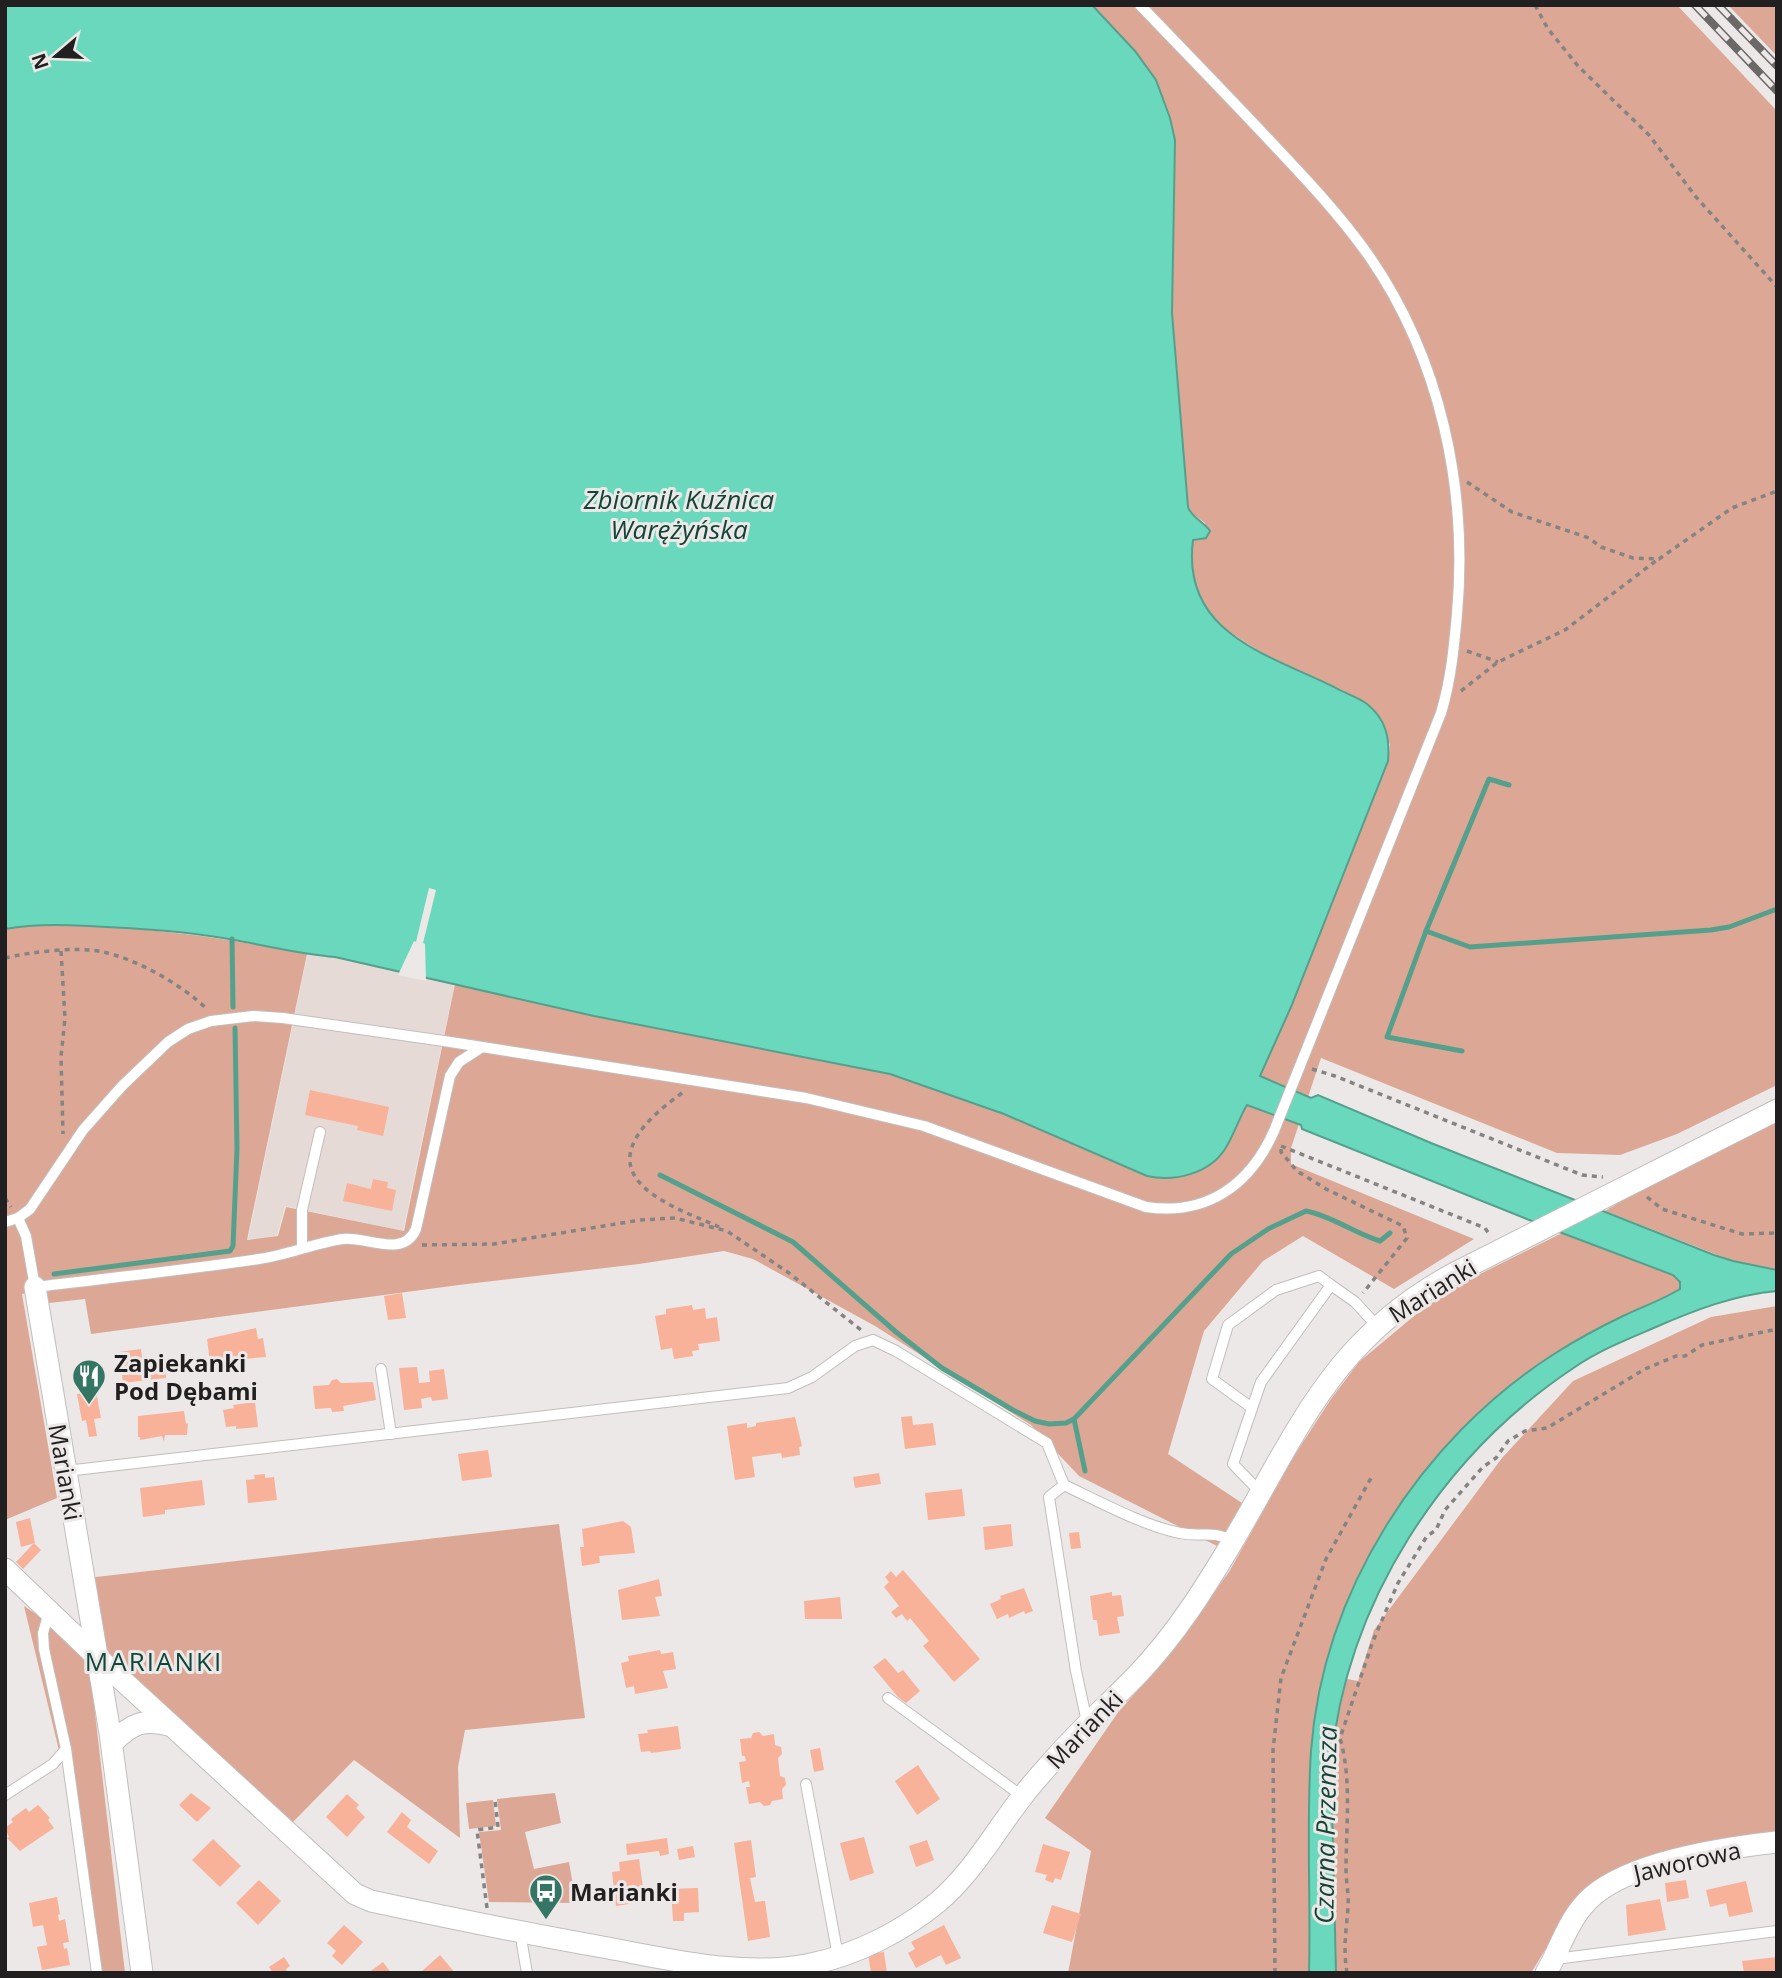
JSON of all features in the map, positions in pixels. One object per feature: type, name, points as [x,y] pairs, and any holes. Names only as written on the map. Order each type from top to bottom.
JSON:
[{"type":"street","name":"Marianki","points":[[5,1569],[355,1894],[371,1901],[675,1961],[788,1970],[814,1964],[893,1932],[937,1902],[957,1884],[980,1857],[1023,1796],[1087,1722],[1139,1673],[1175,1631],[1198,1599],[1324,1385],[1346,1357],[1377,1326],[1441,1280],[1777,1110]]},
{"type":"street","name":"Marianki","points":[[35,1287],[112,1743],[142,1973]]},
{"type":"street","points":[[112,1743],[130,1727],[142,1722],[158,1722],[172,1726]]},
{"type":"street","name":"Jaworowa","points":[[1550,1966],[1571,1922],[1583,1905],[1612,1882],[1636,1871],[1670,1862],[1777,1842]]},
{"type":"lane","points":[[5,1222],[18,1218],[30,1209],[83,1130],[122,1086],[167,1042],[188,1029],[218,1020],[253,1016],[482,1047],[806,1097],[909,1122],[1029,1163],[1135,1204],[1159,1209],[1191,1206],[1222,1194],[1248,1172],[1270,1141],[1446,697],[1454,646],[1461,561],[1459,513],[1454,473],[1442,419],[1422,358],[1402,313],[1371,258],[1326,201],[1140,5]]},
{"type":"lane","points":[[18,1218],[26,1236],[35,1287],[263,1259],[302,1247],[346,1239],[393,1245],[406,1242],[416,1230],[450,1076],[458,1062],[482,1047]]},
{"type":"lane","points":[[302,1247],[302,1210],[320,1132]]},
{"type":"lane","points":[[1252,1408],[1212,1379],[1228,1325],[1276,1290],[1318,1276],[1355,1302],[1377,1326]]},
{"type":"lane","points":[[1261,1493],[1233,1464],[1261,1382],[1331,1285]]},
{"type":"lane","points":[[66,1471],[788,1388],[813,1377],[855,1346],[873,1340],[1047,1443],[1064,1485],[1181,1534],[1219,1534],[1233,1541]]},
{"type":"lane","points":[[381,1369],[391,1434]]},
{"type":"lane","points":[[1064,1485],[1049,1497],[1076,1671],[1087,1722]]},
{"type":"lane","points":[[49,1612],[43,1633],[44,1649],[66,1749],[97,1973]]},
{"type":"lane","points":[[888,1698],[1023,1796]]},
{"type":"lane","points":[[5,1795],[52,1764],[66,1749]]},
{"type":"lane","points":[[806,1784],[838,1956]]},
{"type":"lane","name":"Jaworowa","points":[[1550,1966],[1777,1931]]},
{"type":"lane","points":[[524,1933],[522,1944],[527,1973]]},
{"type":"path","points":[[1535,5],[1548,29],[1578,66],[1649,135],[1696,197],[1777,287]]},
{"type":"path","points":[[1454,473],[1512,512],[1590,538],[1601,547],[1633,558],[1659,559]]},
{"type":"path","points":[[1446,697],[1453,697],[1498,662],[1565,630],[1732,508],[1777,491]]},
{"type":"path","points":[[1454,646],[1498,662]]},
{"type":"path","points":[[5,958],[61,951],[102,951],[148,968],[200,1003],[218,1020]]},
{"type":"path","points":[[61,951],[65,1018],[61,1057],[66,1157]]},
{"type":"path","points":[[1298,1071],[1335,1076],[1582,1175],[1610,1177]]},
{"type":"path","points":[[699,1081],[661,1108],[639,1132],[630,1150],[629,1162],[641,1184],[653,1195],[727,1231],[789,1273],[873,1340]]},
{"type":"path","points":[[1270,1141],[1485,1228],[1493,1241]]},
{"type":"path","points":[[1282,1146],[1281,1152],[1297,1171],[1326,1189],[1403,1226],[1407,1238],[1355,1302]]},
{"type":"path","points":[[1637,1181],[1650,1202],[1662,1209],[1742,1234],[1777,1233]]},
{"type":"path","points":[[406,1242],[417,1245],[494,1244],[640,1220],[675,1218],[727,1231]]},
{"type":"path","points":[[1347,1973],[1343,1952],[1348,1904],[1346,1785],[1344,1752],[1340,1738],[1373,1641],[1398,1583],[1420,1546],[1427,1536],[1436,1530],[1445,1510],[1483,1467],[1496,1458],[1508,1441],[1525,1431],[1547,1428],[1645,1369],[1676,1356],[1685,1356],[1702,1345],[1777,1329]]},
{"type":"path","points":[[1275,1973],[1273,1750],[1281,1678],[1325,1559],[1371,1479]]},
{"type":"path","points":[[488,1913],[477,1830],[498,1827],[495,1800]]},
{"type":"shaded area","points":[[1092,5],[1677,5],[1777,111],[1777,1085],[1677,1134],[1620,1155],[1557,1153],[1321,1058],[1291,1148],[1291,1164],[1474,1239],[1394,1289],[1303,1236],[1263,1261],[1204,1331],[1168,1454],[1242,1503],[1217,1546],[1079,1476],[1031,1425],[875,1326],[753,1259],[724,1251],[91,1334],[85,1299],[49,1303],[41,1291],[22,1294],[57,1498],[5,1520],[5,929],[54,925],[129,928],[307,954],[247,1240],[278,1236],[286,1207],[404,1231],[455,984],[594,1016],[890,1074],[1004,1114],[1147,1176],[1181,1176],[1213,1163],[1345,871],[1388,761],[1390,744],[1318,680],[1276,662],[1222,627],[1206,609],[1201,598],[1194,576],[1192,551],[1193,539],[1203,539],[1205,523],[1190,512],[1188,507],[1172,313],[1175,140],[1162,97],[1145,65]]},
{"type":"shaded area","points":[[1728,5],[1777,5],[1777,56]]},
{"type":"shaded area","points":[[325,870],[473,896],[403,1231],[285,1206],[277,1236],[248,1239]]},
{"type":"shaded area","points":[[1777,1120],[1777,1270],[1733,1261],[1605,1211],[1658,1179]]},
{"type":"shaded area","points":[[1562,1233],[1673,1275],[1680,1282],[1681,1289],[1579,1339],[1506,1389],[1461,1430],[1421,1475],[1387,1525],[1358,1578],[1335,1634],[1319,1692],[1311,1751],[1309,1973],[1068,1973],[1091,1851],[1045,1818],[1119,1711],[1159,1667],[1229,1572],[1294,1456],[1359,1362],[1420,1311],[1466,1281]]},
{"type":"shaded area","points":[[1777,1306],[1777,1835],[1727,1842],[1630,1863],[1567,1914],[1531,1973],[1336,1973],[1331,1763],[1334,1732],[1347,1679],[1358,1681],[1374,1630],[1502,1458],[1573,1381],[1711,1317]]},
{"type":"shaded area","points":[[559,1524],[585,1718],[465,1730],[458,1767],[460,1838],[354,1760],[288,1827],[106,1656],[87,1578]]},
{"type":"shaded area","points":[[24,1606],[57,1628],[89,1661],[125,1973],[92,1973],[63,1767]]},
{"type":"shaded area","points":[[555,1793],[561,1823],[525,1832],[534,1869],[569,1862],[576,1903],[489,1902],[479,1832],[501,1830],[497,1799]]},
{"type":"shaded area","points":[[493,1800],[496,1826],[469,1829],[466,1803]]},
{"type":"water","name":"Zbiornik Kuźnica Warężyńska","points":[[5,5],[1092,5],[1135,51],[1156,80],[1175,140],[1172,313],[1188,507],[1210,531],[1206,538],[1193,540],[1193,572],[1201,598],[1215,619],[1257,651],[1367,704],[1383,723],[1388,744],[1388,761],[1291,1007],[1260,1076],[1311,1098],[1318,1095],[1431,1143],[1714,1255],[1777,1270],[1777,1291],[1745,1296],[1700,1309],[1614,1345],[1575,1367],[1527,1403],[1483,1443],[1443,1489],[1409,1538],[1380,1591],[1357,1646],[1340,1704],[1331,1763],[1336,1973],[1309,1973],[1311,1751],[1319,1692],[1335,1634],[1358,1578],[1387,1525],[1421,1475],[1461,1430],[1506,1389],[1554,1354],[1680,1289],[1680,1282],[1673,1275],[1562,1233],[1247,1105],[1225,1149],[1210,1165],[1179,1177],[1157,1178],[1004,1114],[890,1074],[594,1016],[335,957],[218,937],[81,926],[43,925],[5,929]]},
{"type":"pier","points":[[429,888],[436,890],[423,943],[426,981],[398,975],[414,941],[416,942]]},
{"type":"building","points":[[310,1090],[389,1107],[383,1136],[357,1130],[358,1126],[305,1115]]},
{"type":"building","points":[[373,1179],[388,1182],[387,1188],[396,1190],[392,1211],[343,1201],[347,1183],[371,1189]]},
{"type":"building","points":[[402,1293],[406,1318],[388,1320],[384,1296]]},
{"type":"building","points":[[692,1305],[693,1310],[705,1308],[706,1319],[717,1317],[720,1341],[698,1344],[699,1350],[692,1351],[693,1356],[674,1359],[672,1348],[661,1350],[655,1316],[666,1314],[666,1309]]},
{"type":"building","points":[[256,1328],[258,1339],[263,1338],[266,1357],[210,1362],[207,1339]]},
{"type":"building","points":[[141,1349],[143,1366],[165,1364],[166,1378],[123,1383],[119,1352]]},
{"type":"building","points":[[417,1367],[419,1383],[430,1382],[429,1371],[444,1369],[448,1399],[421,1399],[422,1408],[404,1410],[399,1368]]},
{"type":"building","points":[[337,1379],[341,1383],[373,1382],[376,1400],[343,1406],[344,1411],[315,1409],[313,1386],[329,1385],[332,1380]]},
{"type":"building","name":"Zapiekanki Pod Dębami","points":[[96,1391],[101,1418],[94,1419],[97,1436],[89,1437],[86,1420],[82,1421],[77,1394]]},
{"type":"building","points":[[255,1402],[258,1427],[226,1427],[223,1410],[234,1408],[233,1405]]},
{"type":"building","points":[[184,1411],[186,1424],[188,1423],[187,1435],[165,1435],[164,1442],[162,1436],[140,1440],[138,1437],[138,1416]]},
{"type":"building","points":[[912,1416],[913,1425],[933,1423],[936,1445],[905,1449],[901,1417]]},
{"type":"building","points":[[795,1417],[802,1446],[799,1447],[800,1455],[782,1458],[781,1453],[752,1457],[755,1477],[735,1480],[727,1426],[747,1423],[747,1428],[756,1426],[756,1423]]},
{"type":"building","points":[[488,1450],[492,1477],[462,1481],[458,1454]]},
{"type":"building","points":[[879,1473],[881,1484],[855,1488],[853,1477]]},
{"type":"building","points":[[265,1474],[265,1478],[274,1477],[277,1500],[248,1503],[246,1480],[255,1479],[254,1475]]},
{"type":"building","points":[[202,1480],[205,1505],[165,1510],[165,1514],[143,1517],[140,1488]]},
{"type":"building","points":[[962,1489],[965,1516],[928,1520],[925,1493]]},
{"type":"building","points":[[30,1518],[35,1543],[21,1547],[16,1522]]},
{"type":"building","points":[[623,1521],[631,1527],[635,1553],[599,1556],[600,1563],[582,1566],[582,1529]]},
{"type":"building","points":[[1011,1524],[1013,1546],[985,1550],[983,1527]]},
{"type":"building","points":[[1079,1532],[1081,1548],[1071,1549],[1069,1533]]},
{"type":"building","points":[[34,1543],[41,1550],[23,1569],[16,1562]]},
{"type":"building","points":[[903,1570],[980,1659],[954,1682],[923,1646],[929,1641],[910,1618],[907,1621],[902,1614],[896,1618],[891,1612],[899,1606],[884,1587],[889,1582],[885,1577],[891,1571],[896,1577]]},
{"type":"building","points":[[659,1579],[662,1596],[655,1597],[660,1616],[622,1620],[618,1590]]},
{"type":"building","points":[[1024,1588],[1033,1611],[1025,1614],[1024,1611],[1009,1618],[1008,1614],[997,1619],[990,1604],[1001,1599],[1000,1596]]},
{"type":"building","points":[[1112,1592],[1112,1596],[1121,1595],[1124,1616],[1117,1617],[1120,1633],[1099,1636],[1097,1620],[1093,1620],[1090,1596]]},
{"type":"building","points":[[840,1597],[842,1619],[805,1619],[804,1601]]},
{"type":"building","points":[[660,1650],[661,1654],[673,1652],[676,1669],[663,1671],[668,1688],[635,1694],[634,1686],[626,1688],[621,1663],[629,1661],[628,1656]]},
{"type":"building","points":[[885,1658],[898,1673],[903,1670],[920,1691],[906,1703],[873,1667]]},
{"type":"building","points":[[678,1726],[681,1749],[641,1752],[638,1734],[648,1733],[647,1730]]},
{"type":"building","points":[[759,1732],[763,1736],[774,1734],[775,1745],[781,1747],[782,1754],[778,1758],[780,1776],[785,1778],[786,1785],[782,1789],[783,1799],[764,1806],[760,1802],[749,1804],[746,1787],[750,1787],[749,1781],[742,1783],[739,1762],[746,1761],[745,1756],[742,1756],[740,1739],[751,1738],[753,1733]]},
{"type":"building","points":[[820,1748],[824,1770],[814,1772],[810,1750]]},
{"type":"building","points":[[918,1765],[940,1799],[917,1815],[895,1781]]},
{"type":"building","points":[[191,1793],[211,1808],[197,1822],[179,1805]]},
{"type":"building","points":[[347,1794],[359,1805],[356,1808],[365,1817],[347,1837],[326,1817]]},
{"type":"building","points":[[38,1805],[50,1818],[48,1820],[54,1828],[20,1851],[7,1838],[9,1837],[5,1828],[13,1822],[11,1819],[26,1808],[29,1812]]},
{"type":"building","points":[[402,1812],[411,1820],[407,1827],[438,1851],[429,1864],[387,1832]]},
{"type":"building","points":[[864,1837],[874,1873],[850,1881],[840,1843]]},
{"type":"building","points":[[667,1838],[669,1854],[660,1856],[659,1851],[627,1855],[626,1844]]},
{"type":"building","points":[[213,1839],[241,1866],[220,1887],[192,1860]]},
{"type":"building","points":[[751,1840],[756,1877],[750,1878],[755,1902],[765,1901],[770,1937],[748,1941],[734,1843]]},
{"type":"building","points":[[927,1840],[934,1860],[916,1867],[909,1846]]},
{"type":"building","points":[[1043,1844],[1070,1852],[1061,1880],[1055,1878],[1053,1883],[1045,1880],[1047,1875],[1035,1872]]},
{"type":"building","points":[[693,1846],[695,1857],[679,1860],[677,1849]]},
{"type":"building","points":[[639,1859],[644,1894],[628,1896],[629,1904],[616,1906],[612,1872],[620,1871],[619,1862]]},
{"type":"building","points":[[259,1880],[281,1901],[258,1925],[236,1903]]},
{"type":"building","points":[[1686,1880],[1689,1898],[1667,1902],[1665,1883]]},
{"type":"building","points":[[1746,1881],[1753,1912],[1729,1917],[1726,1903],[1710,1907],[1706,1890]]},
{"type":"building","points":[[698,1888],[699,1912],[684,1913],[684,1921],[673,1921],[671,1889]]},
{"type":"building","points":[[57,1897],[59,1921],[65,1919],[69,1942],[63,1943],[64,1949],[67,1948],[70,1965],[42,1970],[37,1947],[47,1945],[43,1925],[33,1927],[29,1903]]},
{"type":"building","points":[[1660,1899],[1666,1930],[1628,1936],[1626,1905]]},
{"type":"building","points":[[1052,1905],[1081,1914],[1072,1942],[1043,1933]]},
{"type":"building","points":[[344,1925],[363,1942],[342,1965],[332,1956],[336,1951],[327,1943]]},
{"type":"building","points":[[944,1925],[961,1958],[946,1965],[941,1955],[916,1968],[908,1953],[915,1949],[911,1942]]},
{"type":"building","points":[[884,1952],[887,1973],[871,1973],[868,1954]]},
{"type":"building","points":[[440,1955],[455,1973],[422,1971]]},
{"type":"building","points":[[284,1957],[290,1966],[286,1969],[288,1973],[273,1973],[269,1967]]},
{"type":"building","points":[[1777,1957],[1777,1973],[1744,1973],[1742,1961]]},
{"type":"building","points":[[383,1962],[391,1973],[368,1973]]},
{"type":"waterway","points":[[1426,931],[1489,779],[1509,785]]},
{"type":"waterway","points":[[1462,1051],[1387,1037],[1426,931],[1470,947],[1711,930],[1729,927],[1777,909]]},
{"type":"waterway","points":[[232,939],[233,1007]]},
{"type":"waterway","points":[[54,1274],[230,1251],[233,1246],[237,1149],[235,1028]]},
{"type":"waterway","points":[[660,1175],[793,1242],[896,1332],[942,1368],[1013,1410],[1035,1421],[1049,1424],[1066,1423],[1074,1419],[1231,1254],[1268,1229],[1306,1211],[1380,1241],[1390,1233]]},
{"type":"waterway","points":[[1074,1419],[1085,1471]]},
{"type":"railway","points":[[1695,5],[1777,91]]},
{"type":"railway","points":[[1718,5],[1777,66]]},
{"type":"place","name":"Zapiekanki Pod Dębami","points":[[89,1406]]},
{"type":"place","name":"Marianki","points":[[546,1921]]},
{"type":"district","name":"MARIANKI","points":[[154,1661]]},
{"type":"water label","name":"Czarna Przemsza","points":[[1325,1825]]}]
